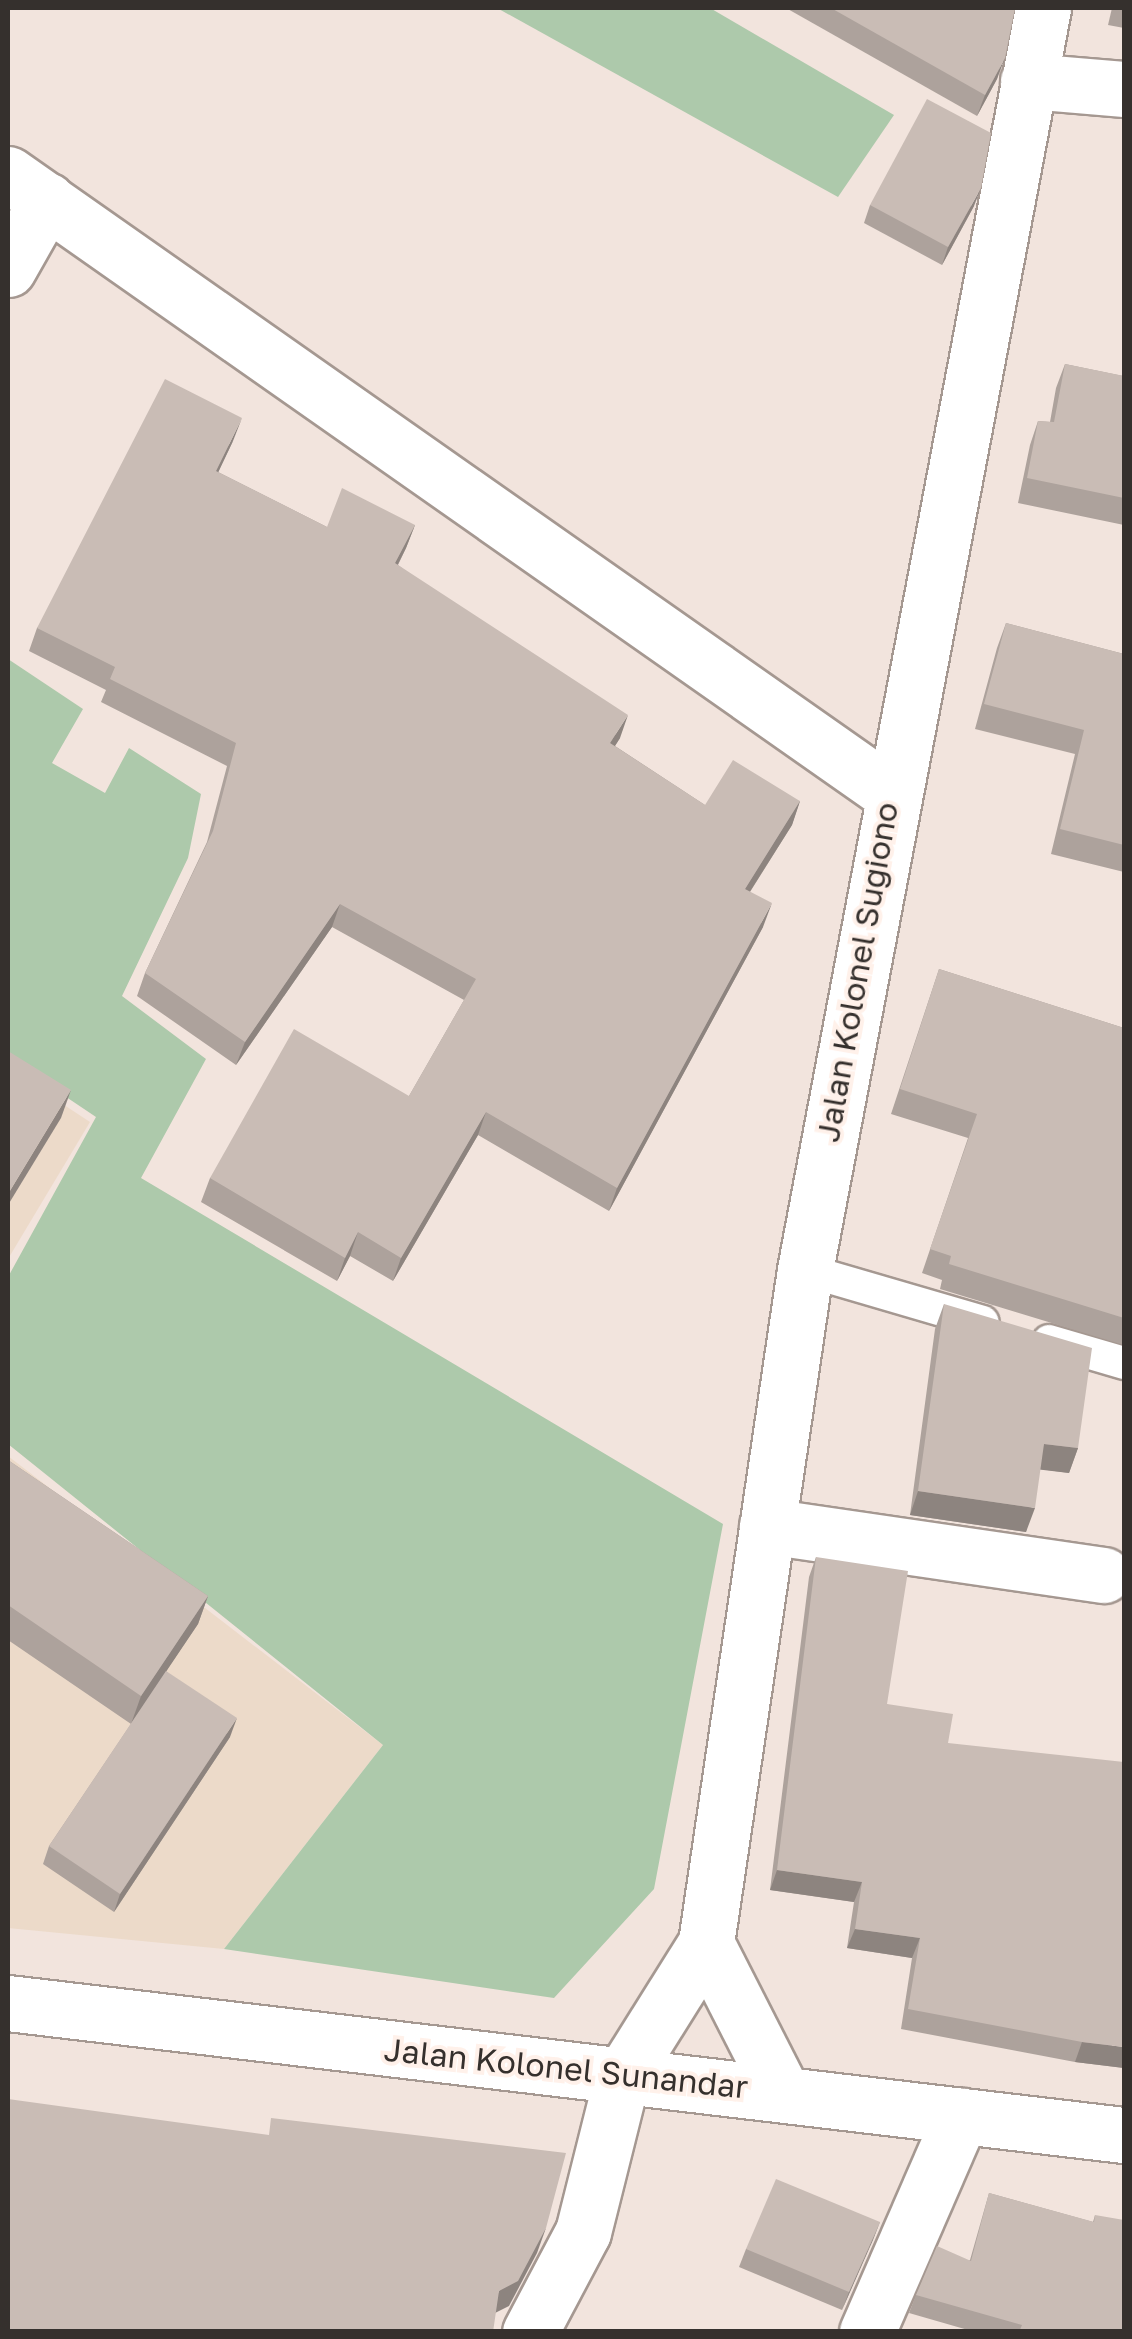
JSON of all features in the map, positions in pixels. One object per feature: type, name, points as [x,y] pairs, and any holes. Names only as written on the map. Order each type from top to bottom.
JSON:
[{"type":"main road","name":"Jalan Kolonel Sugiono","points":[[530,2332],[583,2232],[622,2077],[706,1944],[805,1270],[889,792],[1043,8]]},
{"type":"main road","points":[[1028,81],[1124,89]]},
{"type":"main road","points":[[8,269],[27,187],[889,792]]},
{"type":"main road","points":[[767,1526],[1102,1574]]},
{"type":"main road","points":[[706,1944],[781,2090]]},
{"type":"main road","name":"Jalan Kolonel Sunandar","points":[[8,2004],[622,2077],[781,2090],[1124,2135]]},
{"type":"main road","points":[[867,2332],[961,2116]]},
{"type":"lane","points":[[805,1270],[1124,1363]]},
{"type":"shaded area","points":[[8,1068],[90,1122],[8,1259]]},
{"type":"shaded area","points":[[8,1456],[383,1745],[224,1949],[8,1928]]},
{"type":"green space","points":[[497,8],[710,8],[894,115],[838,197]]},
{"type":"green space","points":[[8,659],[83,709],[52,763],[105,793],[129,748],[201,794],[188,858],[122,996],[206,1059],[141,1178],[723,1524],[654,1889],[554,1998],[224,1949],[383,1745],[8,1444],[8,1277],[96,1117],[8,1058]]},
{"type":"building","points":[[831,8],[1015,8],[1005,58],[985,95]]},
{"type":"building","points":[[927,99],[991,133],[981,188],[948,247],[870,205]]},
{"type":"building","points":[[1065,364],[1124,376],[1124,498],[1027,478],[1038,421],[1054,422]]},
{"type":"building","points":[[165,379],[242,418],[216,471],[327,527],[342,488],[415,525],[395,563],[628,715],[610,743],[705,805],[733,760],[800,801],[745,889],[772,903],[617,1188],[486,1112],[401,1258],[358,1232],[345,1258],[210,1178],[294,1029],[409,1096],[476,979],[340,904],[245,1042],[145,973],[213,831],[236,743],[110,679],[115,667],[37,628]]},
{"type":"building","points":[[1006,623],[1124,654],[1124,845],[1060,829],[1084,730],[984,704]]},
{"type":"building","points":[[939,969],[1124,1028],[1124,1318],[949,1264],[951,1256],[930,1249],[977,1114],[900,1089]]},
{"type":"building","points":[[8,1051],[71,1090],[8,1194]]},
{"type":"building","points":[[944,1304],[1092,1348],[1078,1448],[1044,1444],[1035,1508],[918,1491]]},
{"type":"building","points":[[8,1460],[208,1596],[141,1696],[8,1605]]},
{"type":"building","points":[[816,1557],[908,1571],[887,1704],[953,1714],[948,1743],[1124,1762],[1124,2047],[908,2009],[920,1938],[855,1929],[862,1882],[777,1870]]},
{"type":"building","points":[[166,1671],[237,1718],[120,1894],[49,1846]]},
{"type":"building","points":[[8,2099],[269,2135],[271,2118],[566,2153],[546,2228],[518,2281],[499,2291],[493,2332],[8,2332]]},
{"type":"building","points":[[776,2179],[880,2222],[849,2292],[746,2249]]},
{"type":"building","points":[[989,2193],[1094,2222],[1095,2215],[1124,2220],[1124,2332],[1019,2332],[1022,2325],[916,2295],[937,2246],[971,2261]]}]
